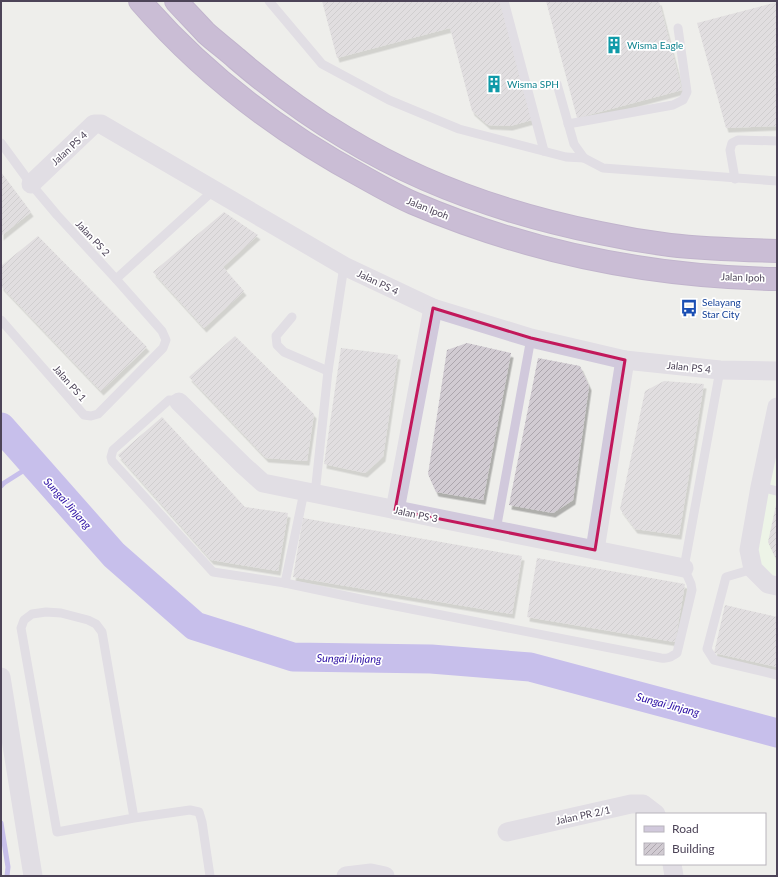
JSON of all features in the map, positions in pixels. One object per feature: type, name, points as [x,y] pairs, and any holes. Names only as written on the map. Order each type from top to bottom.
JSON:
[{"type":"highway","name":"Jalan Ipoh","points":[[140,1],[209,71],[258,110],[309,146],[334,161],[412,202],[475,227],[593,260],[690,274],[777,279]]},
{"type":"highway","points":[[176,1],[208,34],[252,72],[298,108],[346,139],[390,162],[456,192],[559,224],[625,238],[697,248],[777,251]]},
{"type":"street","name":"Jalan PS 4","points":[[30,184],[94,124],[101,124],[344,266],[433,308],[532,338],[625,360],[720,370],[777,371]]},
{"type":"street","points":[[395,510],[433,308]]},
{"type":"street","points":[[595,550],[625,360]]},
{"type":"street","name":"Jalan PS 3","points":[[179,402],[237,460],[263,483],[684,568]]},
{"type":"street","points":[[772,585],[753,569],[749,550],[768,489],[777,407]]},
{"type":"street","points":[[1,678],[33,876]]},
{"type":"street","name":"Jalan PR 2/1","points":[[507,832],[631,804],[643,804],[655,813]]},
{"type":"street","points":[[672,865],[674,876]]},
{"type":"street","points":[[346,876],[371,872],[385,876]]},
{"type":"lane","points":[[268,1],[322,64],[389,100],[459,129],[566,157],[584,158],[603,168],[777,181]]},
{"type":"lane","points":[[504,1],[544,151]]},
{"type":"lane","points":[[568,124],[673,105],[683,100],[688,92],[678,28]]},
{"type":"lane","points":[[557,84],[574,144],[584,158]]},
{"type":"lane","points":[[735,179],[730,150],[732,143],[738,140],[777,140]]},
{"type":"lane","name":"Jalan PS 2","points":[[1,143],[30,184],[162,331],[166,340],[164,348]]},
{"type":"lane","points":[[116,279],[214,190]]},
{"type":"lane","points":[[285,583],[309,493],[344,266]]},
{"type":"lane","points":[[292,317],[276,336],[277,345],[284,352],[328,371]]},
{"type":"lane","name":"Jalan PS 1","points":[[1,320],[84,415],[91,416],[98,414],[164,348]]},
{"type":"lane","points":[[496,530],[532,338]]},
{"type":"lane","points":[[179,402],[169,400],[113,450],[111,457],[112,461],[213,572],[285,583],[373,602],[667,659],[677,653],[692,590],[684,568],[720,370]]},
{"type":"lane","points":[[753,569],[726,578],[708,649],[714,660],[777,675]]},
{"type":"lane","points":[[134,818],[102,632],[96,624],[88,620],[61,612],[32,614],[24,620],[21,628],[57,832],[134,818],[190,810],[199,812],[202,822],[210,876]]},
{"type":"highlighted area","points":[[433,308],[531,338],[625,360],[595,550],[395,510]]},
{"type":"shaded area","points":[[777,444],[777,576],[767,573],[759,563],[754,548]]},
{"type":"building","name":"Wisma SPH","points":[[322,1],[501,1],[532,120],[510,126],[488,125],[472,111],[450,28],[337,58]]},
{"type":"building","name":"Wisma Eagle","points":[[546,1],[659,1],[682,90],[577,118]]},
{"type":"building","points":[[777,2],[777,126],[726,128],[697,23]]},
{"type":"building","points":[[1,172],[31,212],[1,236]]},
{"type":"building","points":[[224,212],[258,235],[223,267],[244,291],[204,328],[153,272]]},
{"type":"building","points":[[38,236],[147,347],[101,391],[1,286],[1,266]]},
{"type":"building","points":[[235,336],[314,414],[307,461],[266,458],[189,377]]},
{"type":"building","points":[[467,343],[511,353],[483,500],[436,492],[428,474],[447,350]]},
{"type":"building","points":[[341,348],[398,355],[383,457],[365,473],[324,464]]},
{"type":"building","points":[[538,358],[580,366],[589,386],[573,500],[553,513],[509,505]]},
{"type":"building","points":[[664,381],[704,384],[679,535],[635,529],[620,509],[645,391]]},
{"type":"building","points":[[162,417],[245,507],[288,513],[278,571],[211,560],[118,455]]},
{"type":"building","points":[[776,505],[777,557],[775,557],[768,542]]},
{"type":"building","points":[[303,518],[522,556],[512,614],[293,577]]},
{"type":"building","points":[[537,558],[685,584],[675,642],[527,617]]},
{"type":"building","points":[[725,605],[777,617],[777,667],[714,653]]},
{"type":"waterway","name":"Sungai Jinjang","points":[[1,427],[114,555],[195,626],[293,657],[431,659],[530,667],[777,733]]},
{"type":"waterway","points":[[1,486],[34,464]]},
{"type":"waterway","points":[[1,823],[8,867],[7,876]]},
{"type":"place","name":"Wisma Eagle","points":[[614,45]]},
{"type":"place","name":"Wisma SPH","points":[[494,84]]},
{"type":"place","name":"Selayang Star City","points":[[689,308]]}]
